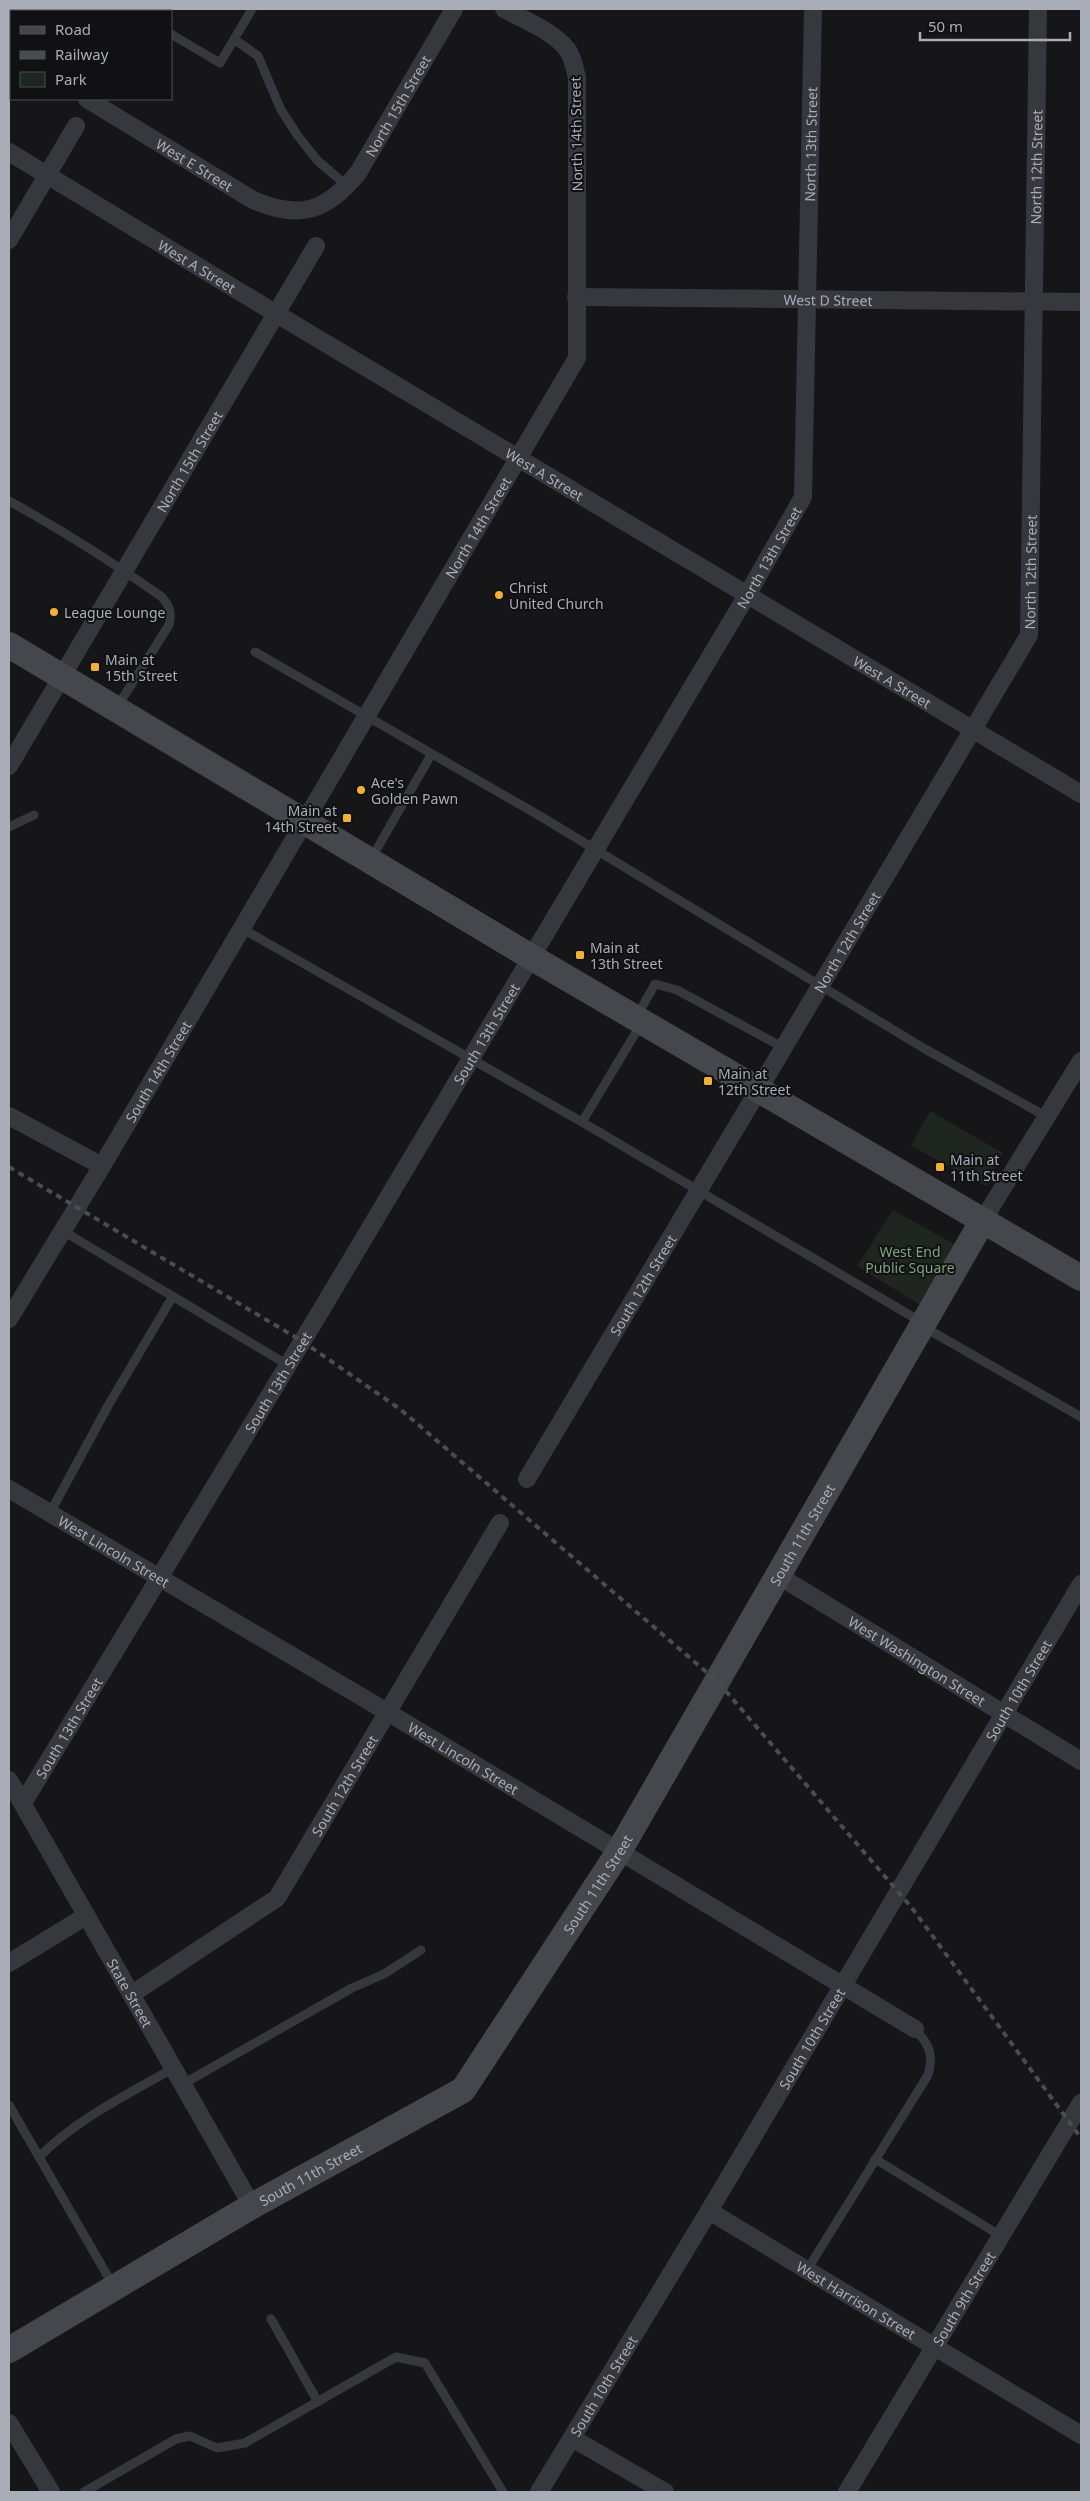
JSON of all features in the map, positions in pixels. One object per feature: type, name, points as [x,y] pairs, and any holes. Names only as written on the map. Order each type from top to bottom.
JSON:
[{"type":"street","name":"North 15th Street","points":[[310,210],[328,202],[347,186],[358,173],[454,9]]},
{"type":"street","name":"North 14th Street","points":[[304,821],[520,459],[577,358],[577,78],[568,50],[556,39],[504,9]]},
{"type":"street","name":"North 13th Street","points":[[531,957],[803,497],[813,9]]},
{"type":"street","name":"North 12th Street","points":[[759,1090],[1029,635],[1038,9]]},
{"type":"street","name":"West E Street","points":[[91,100],[253,200],[270,207],[291,212],[310,210]]},
{"type":"street","points":[[9,240],[76,126]]},
{"type":"street","name":"West A Street","points":[[9,152],[1081,794]]},
{"type":"street","name":"North 15th Street","points":[[9,766],[316,246]]},
{"type":"street","name":"West D Street","points":[[576,297],[1081,302]]},
{"type":"street","points":[[9,645],[531,957],[1081,1278]]},
{"type":"street","name":"South 14th Street","points":[[9,1319],[102,1166],[304,821]]},
{"type":"street","name":"South 13th Street","points":[[23,1804],[531,957]]},
{"type":"street","points":[[984,1220],[1081,1061]]},
{"type":"street","name":"South 12th Street","points":[[527,1479],[759,1090]]},
{"type":"street","points":[[9,1116],[102,1166]]},
{"type":"street","name":"South 11th Street","points":[[9,2350],[252,2206],[463,2090],[618,1853],[984,1220]]},
{"type":"street","name":"West Lincoln Street","points":[[9,1489],[389,1713],[618,1853],[915,2029]]},
{"type":"street","name":"South 12th Street","points":[[132,1994],[277,1898],[389,1713],[500,1523]]},
{"type":"street","name":"West Washington Street","points":[[779,1576],[1081,1761]]},
{"type":"street","name":"South 10th Street","points":[[539,2492],[710,2211],[1081,1584]]},
{"type":"street","name":"State Street","points":[[9,1780],[252,2206]]},
{"type":"street","points":[[9,1963],[86,1916]]},
{"type":"street","name":"South 9th Street","points":[[846,2492],[1081,2103]]},
{"type":"street","name":"West Harrison Street","points":[[710,2211],[1081,2436]]},
{"type":"street","points":[[9,2422],[51,2492]]},
{"type":"street","points":[[572,2438],[665,2492]]},
{"type":"lane","points":[[172,35],[220,62],[252,9]]},
{"type":"lane","points":[[234,39],[258,56],[281,110],[316,160],[347,186]]},
{"type":"lane","points":[[9,501],[65,532],[162,596],[172,614],[169,626],[115,710]]},
{"type":"lane","points":[[255,652],[540,816],[821,986],[1047,1117]]},
{"type":"lane","points":[[370,861],[431,755]]},
{"type":"lane","points":[[9,828],[34,815]]},
{"type":"lane","points":[[241,928],[582,1122],[913,1317],[922,1326],[1081,1417]]},
{"type":"lane","points":[[582,1122],[639,1020],[656,984],[677,990],[784,1048]]},
{"type":"lane","points":[[63,1231],[288,1365]]},
{"type":"lane","points":[[50,1513],[108,1404],[173,1296]]},
{"type":"lane","points":[[183,2084],[352,1988],[384,1974],[421,1950]]},
{"type":"lane","points":[[807,2270],[928,2075],[932,2063],[929,2044],[915,2029]]},
{"type":"lane","points":[[39,2157],[54,2142],[120,2098],[174,2068]]},
{"type":"lane","points":[[9,2105],[114,2288]]},
{"type":"lane","points":[[875,2160],[1001,2236]]},
{"type":"lane","points":[[271,2319],[318,2402]]},
{"type":"lane","points":[[84,2492],[176,2439],[190,2436],[217,2448],[245,2443],[396,2357],[424,2363],[503,2492]]},
{"type":"green space","points":[[930,1111],[1003,1153],[986,1186],[911,1146]]},
{"type":"green space","name":"West End Public Square","points":[[893,1210],[965,1250],[922,1306],[857,1266]]},
{"type":"railway","points":[[9,1167],[302,1341],[400,1409],[718,1682],[912,1908],[1081,2138]]},
{"type":"place","name":"Christ United Church","points":[[499,595]]},
{"type":"place","name":"League Lounge","points":[[54,612]]},
{"type":"place","name":"Main at 15th Street","points":[[95,667]]},
{"type":"place","name":"Ace's Golden Pawn","points":[[361,790]]},
{"type":"place","name":"Main at 14th Street","points":[[347,818]]},
{"type":"place","name":"Main at 13th Street","points":[[580,955]]},
{"type":"place","name":"Main at 12th Street","points":[[708,1081]]},
{"type":"place","name":"Main at 11th Street","points":[[940,1167]]}]
